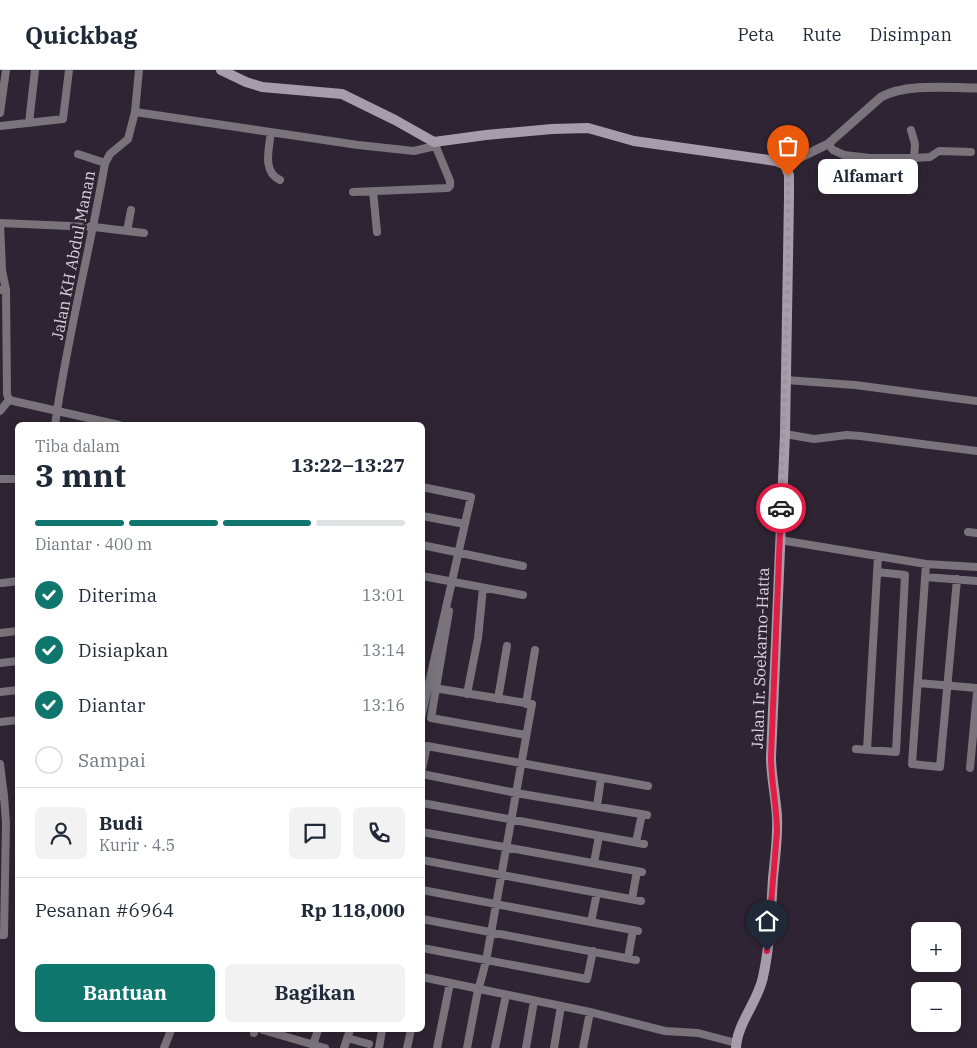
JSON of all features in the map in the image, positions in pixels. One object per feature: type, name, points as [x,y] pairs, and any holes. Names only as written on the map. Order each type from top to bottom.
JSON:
[{"type":"main road","points":[[221,70],[246,82],[262,87],[342,94],[438,143],[458,138],[495,134],[588,128],[634,141],[776,161],[785,165]]},
{"type":"main road","name":"Jalan Ir. Soekarno-Hatta","points":[[736,1045],[763,977],[772,901],[777,819],[771,778],[771,757],[786,380],[789,252],[788,176],[785,165]]},
{"type":"street","points":[[0,113],[6,70]]},
{"type":"street","points":[[29,123],[36,70]]},
{"type":"street","points":[[0,126],[63,119],[69,70]]},
{"type":"street","name":"Jalan KH Abdul Manan","points":[[55,422],[105,163],[110,154],[128,139],[135,112],[139,70]]},
{"type":"street","points":[[785,165],[828,144],[881,97],[890,92],[915,88],[977,88]]},
{"type":"street","points":[[135,112],[332,142],[399,150],[414,151],[438,143],[450,186],[353,192]]},
{"type":"street","points":[[910,130],[915,144],[914,158]]},
{"type":"street","points":[[271,132],[269,170],[274,177],[280,180]]},
{"type":"street","points":[[828,144],[833,150],[844,155],[870,158],[930,157],[936,151],[971,152]]},
{"type":"street","points":[[78,154],[105,163]]},
{"type":"street","points":[[373,191],[377,232]]},
{"type":"street","points":[[127,231],[131,210]]},
{"type":"street","points":[[9,400],[3,332],[0,223],[94,227],[144,233]]},
{"type":"street","points":[[786,380],[855,385],[977,401]]},
{"type":"street","points":[[9,400],[106,422]]},
{"type":"street","points":[[0,411],[9,400]]},
{"type":"street","points":[[784,434],[814,439],[860,436],[977,451]]},
{"type":"street","points":[[0,479],[15,479]]},
{"type":"street","points":[[425,488],[471,497],[452,582],[446,632],[425,702]]},
{"type":"street","points":[[425,517],[465,524]]},
{"type":"street","points":[[968,532],[977,533]]},
{"type":"street","points":[[780,540],[926,564],[977,567]]},
{"type":"street","points":[[425,546],[523,566]]},
{"type":"street","points":[[867,750],[878,556]]},
{"type":"street","points":[[926,564],[912,764],[940,767],[957,579]]},
{"type":"street","points":[[856,749],[896,752],[905,575],[877,572]]},
{"type":"street","points":[[425,577],[522,595]]},
{"type":"street","points":[[925,577],[977,581]]},
{"type":"street","points":[[2,583],[15,581]]},
{"type":"street","points":[[467,694],[478,638],[483,588]]},
{"type":"street","points":[[0,633],[15,631]]},
{"type":"street","points":[[498,699],[507,646]]},
{"type":"street","points":[[526,704],[535,650]]},
{"type":"street","points":[[0,663],[15,661]]},
{"type":"street","points":[[918,683],[977,688]]},
{"type":"street","points":[[429,687],[532,704],[492,932],[467,1048]]},
{"type":"street","points":[[429,687],[431,718],[526,735]]},
{"type":"street","points":[[0,692],[15,690]]},
{"type":"street","points":[[970,768],[977,693]]},
{"type":"street","points":[[0,722],[15,720]]},
{"type":"street","points":[[425,755],[427,746],[648,786]]},
{"type":"street","points":[[0,764],[6,823],[4,935],[0,935]]},
{"type":"street","points":[[425,775],[516,793],[644,814],[640,843],[425,804]]},
{"type":"street","points":[[597,806],[601,778]]},
{"type":"street","points":[[425,833],[639,872],[632,899]]},
{"type":"street","points":[[594,863],[599,836]]},
{"type":"street","points":[[425,861],[640,901]]},
{"type":"street","points":[[425,891],[636,930],[632,959],[425,920]]},
{"type":"street","points":[[591,922],[597,892]]},
{"type":"street","points":[[425,949],[587,979],[593,951]]},
{"type":"street","points":[[425,978],[590,1012],[665,1031],[698,1033],[736,1045]]},
{"type":"street","points":[[437,1048],[450,983]]},
{"type":"street","points":[[495,1048],[506,995]]},
{"type":"street","points":[[526,1048],[534,1001]]},
{"type":"street","points":[[554,1048],[562,1006]]},
{"type":"street","points":[[583,1048],[590,1012]]},
{"type":"street","points":[[164,1048],[170,1032]]},
{"type":"street","points":[[314,1045],[317,1032]]},
{"type":"street","points":[[379,1048],[382,1032]]},
{"type":"street","points":[[407,1048],[411,1032]]},
{"type":"street","points":[[285,1033],[325,1048]]},
{"type":"street","points":[[344,1048],[348,1034],[369,1044]]},
{"type":"way so far","points":[[781,508],[788,263],[788,176]]},
{"type":"place","name":"Alfamart","points":[[788,176]]},
{"type":"route","points":[[767,951],[777,832],[776,808],[771,778],[771,757],[781,508]]}]
